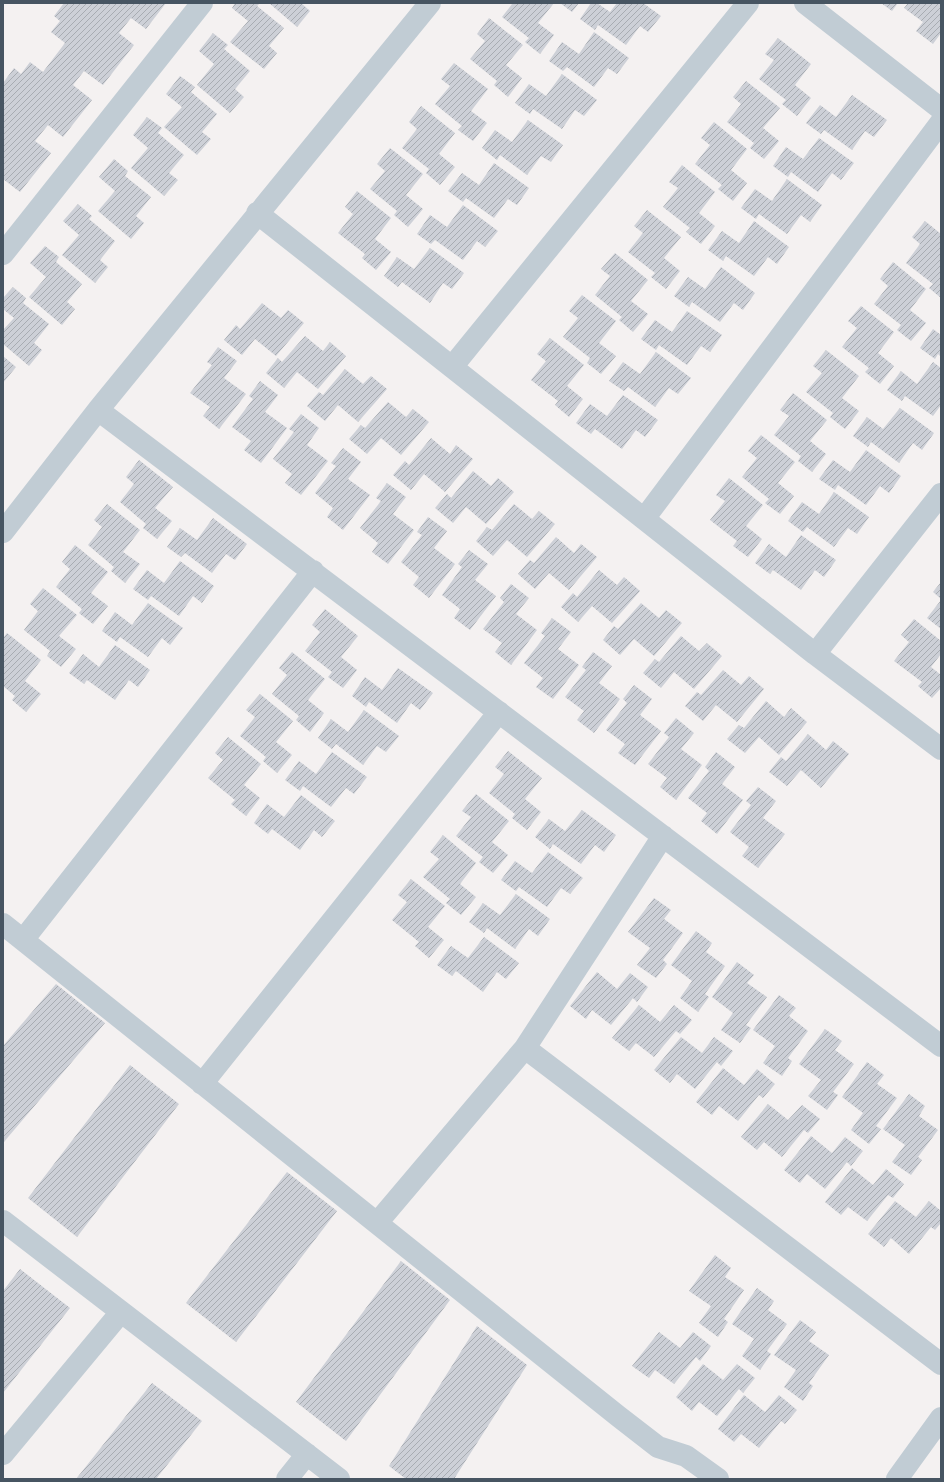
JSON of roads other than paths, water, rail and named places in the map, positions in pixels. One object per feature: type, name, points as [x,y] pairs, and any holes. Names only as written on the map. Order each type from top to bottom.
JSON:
[{"type":"street","points":[[3,254],[202,3]]},
{"type":"street","points":[[3,532],[98,410],[257,213],[430,3]]},
{"type":"street","points":[[452,367],[748,3]]},
{"type":"street","points":[[805,3],[941,109]]},
{"type":"street","points":[[644,519],[941,122]]},
{"type":"street","points":[[257,213],[815,654],[941,749]]},
{"type":"street","points":[[98,410],[941,1046]]},
{"type":"street","points":[[815,654],[941,494]]},
{"type":"street","points":[[23,940],[313,571]]},
{"type":"street","points":[[202,1084],[498,712]]},
{"type":"street","points":[[377,1223],[525,1048],[663,836]]},
{"type":"street","points":[[3,924],[658,1447],[686,1456],[718,1479]]},
{"type":"street","points":[[525,1048],[941,1364]]},
{"type":"street","points":[[3,1221],[339,1479]]},
{"type":"street","points":[[3,1454],[121,1312]]},
{"type":"street","points":[[897,1479],[941,1418]]},
{"type":"street","points":[[287,1479],[307,1454]]}]
